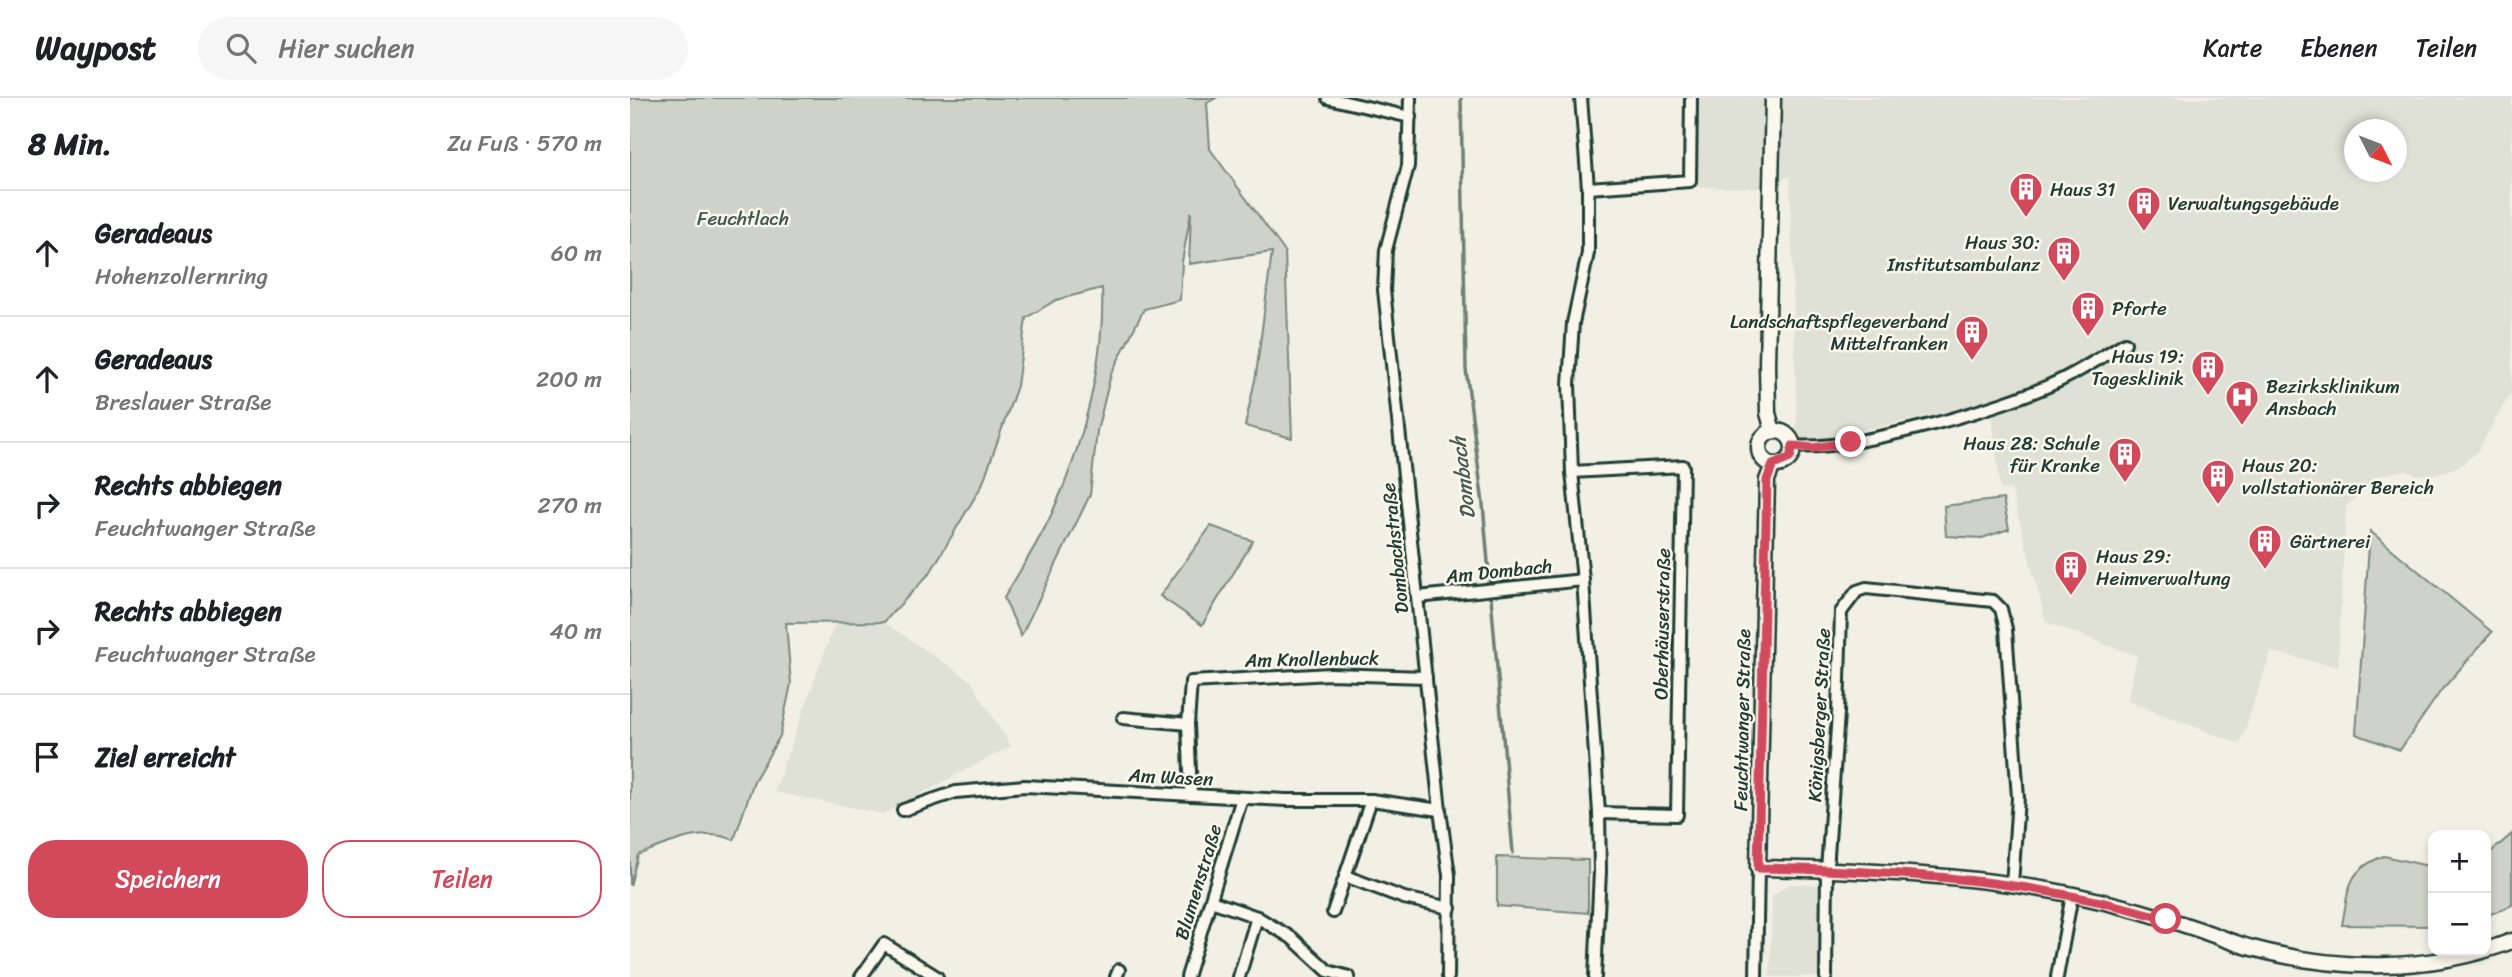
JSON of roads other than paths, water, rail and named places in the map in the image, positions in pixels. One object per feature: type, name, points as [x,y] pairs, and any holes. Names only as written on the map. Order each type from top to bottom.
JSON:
[{"type":"main road","points":[[1773,98],[1767,365],[1768,413],[1773,430]]},
{"type":"main road","points":[[1773,430],[1789,436],[1793,446],[1790,458],[1773,465],[1763,459],[1759,448],[1763,436],[1773,430]]},
{"type":"main road","name":"Feuchtwanger Straße","points":[[1758,868],[1767,480],[1773,465]]},
{"type":"main road","points":[[1758,868],[1827,870],[2012,885],[2072,895],[2144,912],[2251,948],[2327,964],[2388,965],[2445,958],[2483,952],[2512,940]]},
{"type":"street","points":[[1328,98],[1409,117]]},
{"type":"street","name":"Dombachstraße","points":[[1410,98],[1408,166],[1386,250],[1384,290],[1440,810],[1450,875],[1448,977]]},
{"type":"street","points":[[1581,98],[1588,188],[1588,253],[1573,323],[1569,384],[1572,472],[1583,580],[1599,813],[1600,871],[1595,977]]},
{"type":"street","points":[[1588,188],[1690,181],[1691,98]]},
{"type":"street","points":[[1793,446],[1813,448],[1851,442],[2022,396],[2061,380],[2125,343]]},
{"type":"street","name":"Oberhäuserstraße","points":[[1572,472],[1683,466],[1677,815],[1599,813]]},
{"type":"street","name":"Am Dombach","points":[[1418,597],[1583,580]]},
{"type":"street","name":"Königsberger Straße","points":[[1826,977],[1827,870],[1839,713],[1841,612],[1857,591],[1866,588],[1993,601],[2001,609],[2006,629],[2018,798],[2012,885]]},
{"type":"street","name":"Am Knollenbuck","points":[[1188,723],[1191,682],[1199,680],[1330,674],[1426,677]]},
{"type":"street","points":[[1124,718],[1188,723],[1191,795]]},
{"type":"street","name":"Am Wasen","points":[[903,810],[956,792],[1025,786],[1242,798],[1371,800],[1440,810]]},
{"type":"street","name":"Blumenstraße","points":[[1187,977],[1242,798]]},
{"type":"street","points":[[1333,912],[1371,800]]},
{"type":"street","name":"Feuchtwanger Straße","points":[[1756,977],[1758,868]]},
{"type":"street","points":[[1345,876],[1404,898],[1450,908]]},
{"type":"street","points":[[2057,977],[2072,895]]},
{"type":"street","points":[[1211,901],[1257,917],[1292,937],[1328,971],[1349,977]]},
{"type":"street","points":[[1239,977],[1257,917]]},
{"type":"street","points":[[861,977],[884,944],[937,977]]},
{"type":"waterway","name":"Dombach","points":[[1461,98],[1466,369],[1483,504],[1513,853]]},
{"type":"place","name":"Haus 31","points":[[2026,219]]},
{"type":"place","name":"Verwaltungsgebäude","points":[[2144,233]]},
{"type":"place","name":"Haus 30: Institutsambulanz","points":[[2064,283]]},
{"type":"place","name":"Pforte","points":[[2088,338]]},
{"type":"place","name":"Landschaftspflegeverband Mittelfranken","points":[[1972,362]]},
{"type":"place","name":"Haus 19: Tagesklinik","points":[[2208,397]]},
{"type":"place","name":"Bezirksklinikum Ansbach","points":[[2242,427]]},
{"type":"place","name":"Haus 28: Schule für Kranke","points":[[2125,484]]},
{"type":"place","name":"Haus 20: vollstationärer Bereich","points":[[2218,506]]},
{"type":"place","name":"Gärtnerei","points":[[2265,571]]},
{"type":"place","name":"Haus 29: Heimverwaltung","points":[[2071,597]]},
{"type":"park label","name":"Feuchtlach","points":[[743,218]]}]
